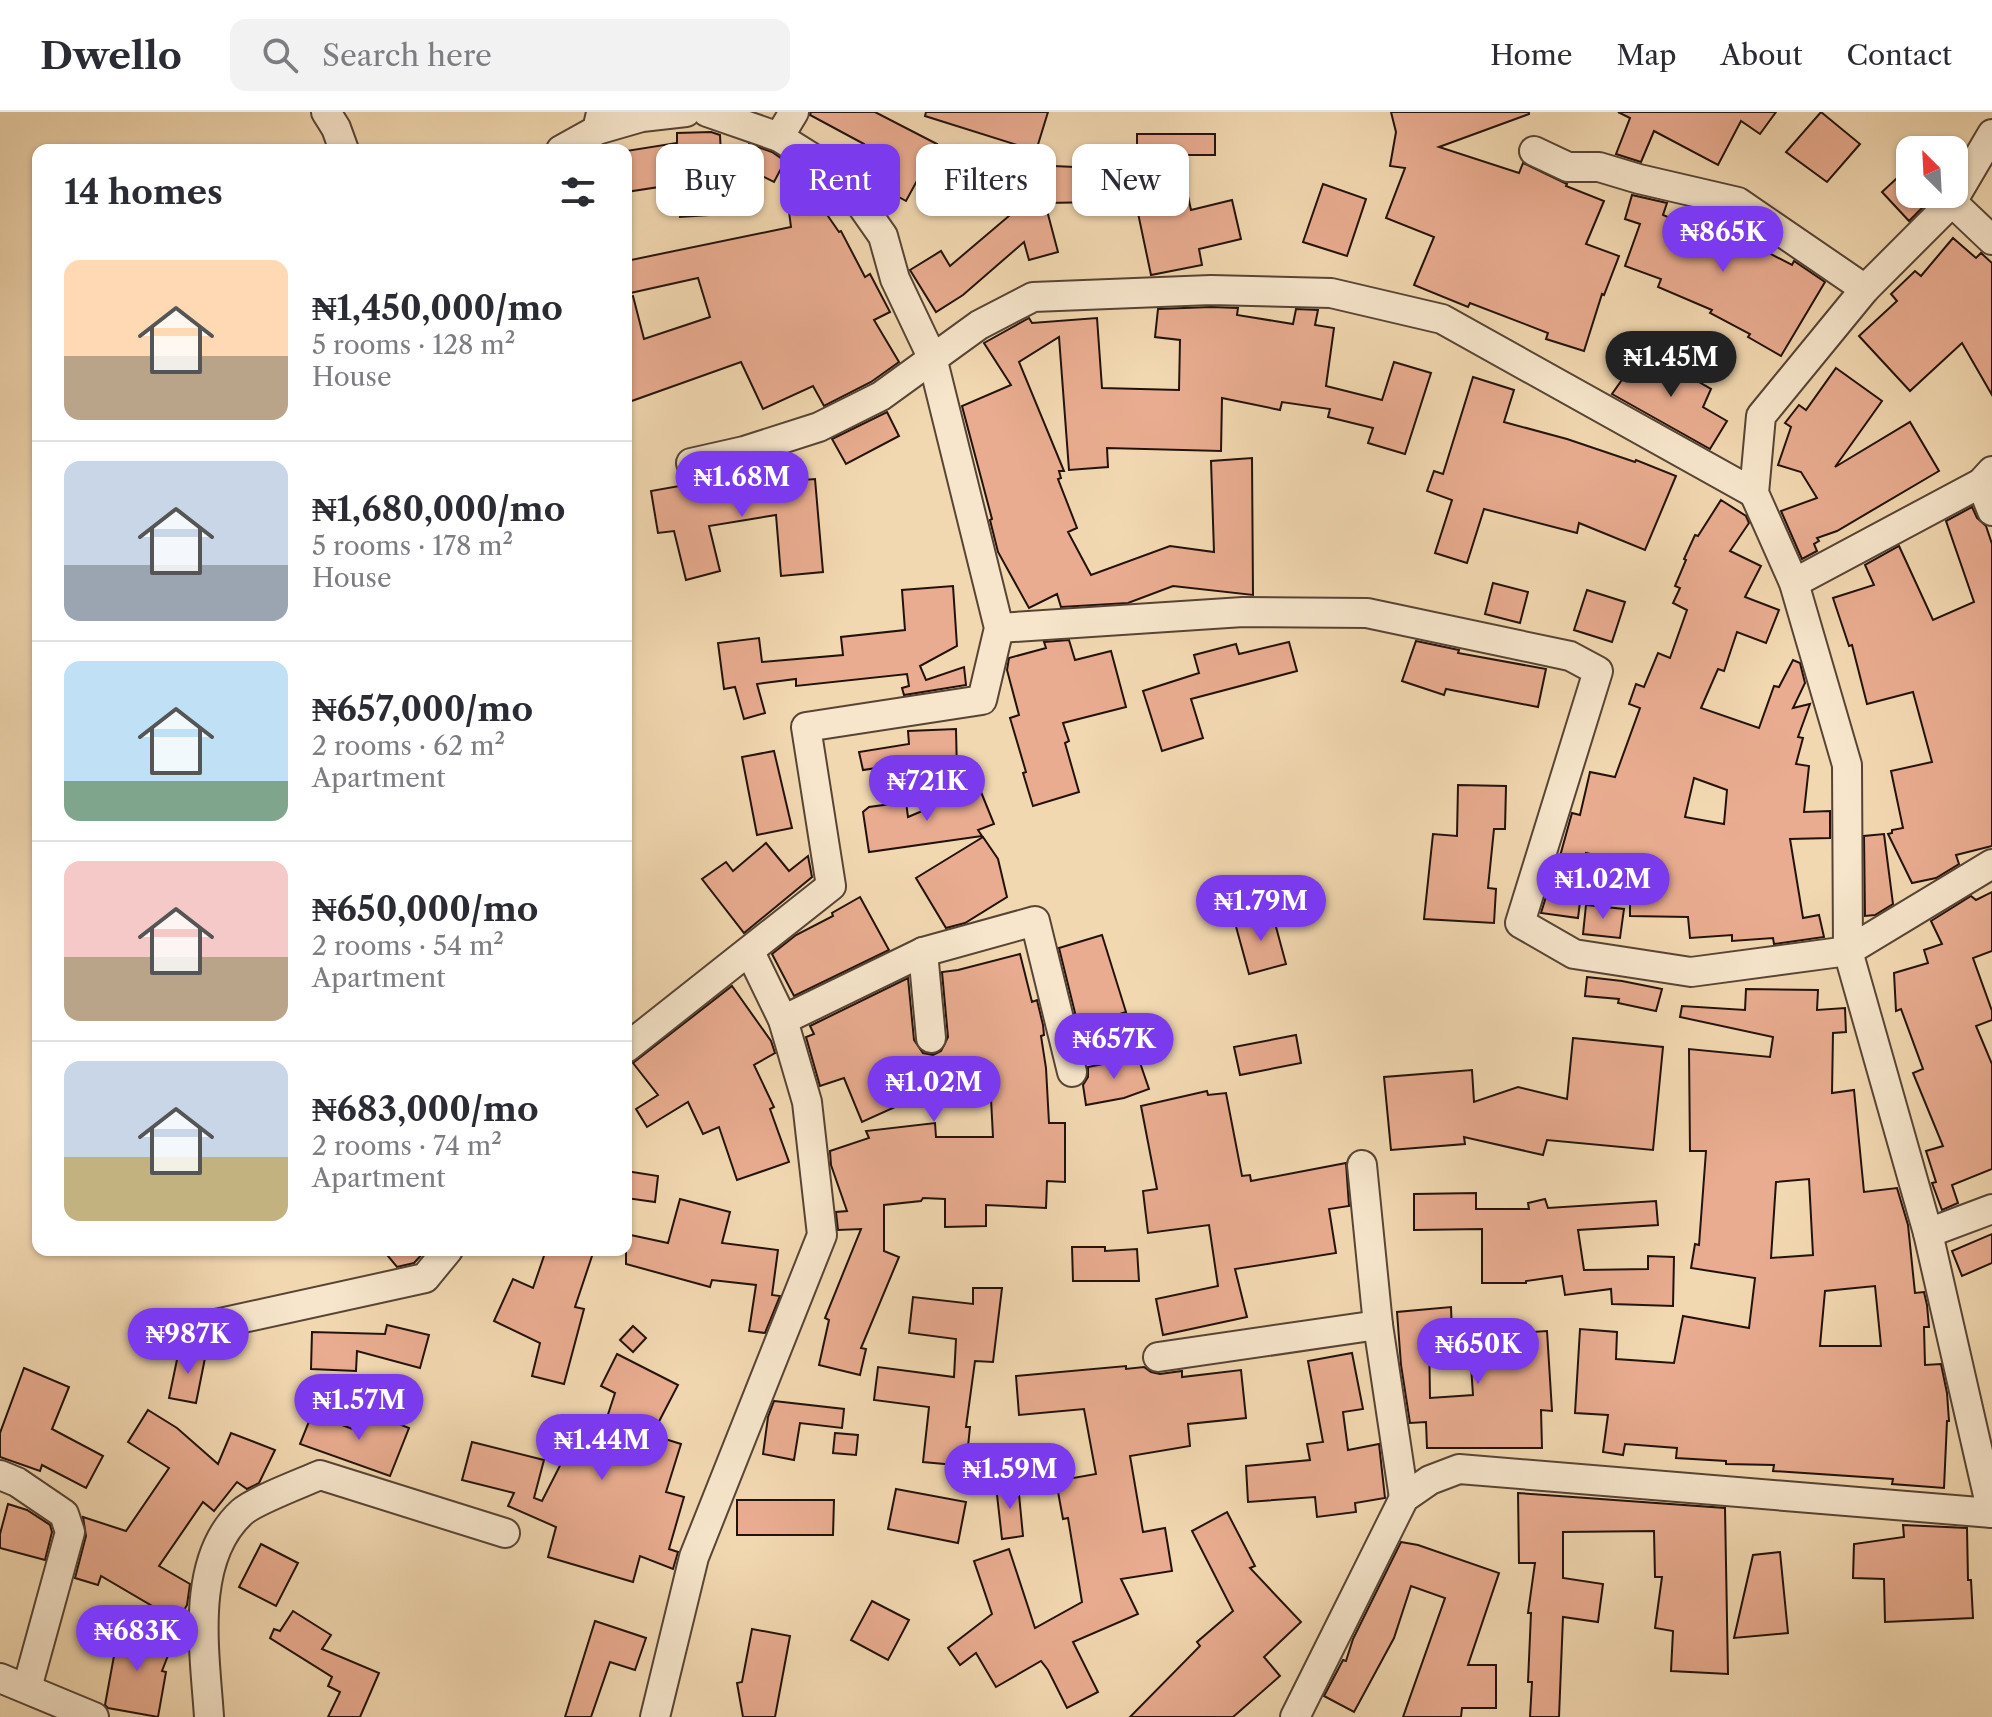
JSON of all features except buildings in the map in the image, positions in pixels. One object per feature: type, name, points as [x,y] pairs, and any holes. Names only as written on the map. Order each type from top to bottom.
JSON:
[{"type":"street","points":[[326,112],[342,144]]},
{"type":"street","points":[[569,144],[599,121],[686,112]]},
{"type":"street","points":[[632,1043],[831,886],[806,727],[982,700],[999,628],[932,357],[895,279],[883,236],[841,176],[779,137],[707,112]]},
{"type":"street","points":[[779,137],[794,112]]},
{"type":"street","points":[[1968,175],[1992,134]]},
{"type":"street","points":[[1534,151],[1568,167],[1599,167],[1738,202],[1865,289]]},
{"type":"street","points":[[1295,1717],[1404,1498],[1430,1480],[1459,1469],[1992,1513],[1928,1233],[1848,951],[1847,765],[1794,583],[1754,493],[1761,416],[1865,289],[1946,208]]},
{"type":"street","points":[[1958,208],[1992,240]]},
{"type":"street","points":[[691,463],[744,451],[819,427],[881,396],[979,325],[1033,297],[1211,290],[1331,293],[1442,319],[1754,493]]},
{"type":"street","points":[[1794,583],[1986,477],[1992,511]]},
{"type":"street","points":[[999,628],[1243,612],[1367,613],[1570,656],[1598,671],[1520,923],[1574,954],[1691,972],[1848,951],[1992,864]]},
{"type":"street","points":[[783,1020],[923,952],[1035,921],[1072,1072]]},
{"type":"street","points":[[655,1717],[694,1557],[822,1235],[807,1102],[783,1020],[750,952]]},
{"type":"street","points":[[923,952],[931,1038]]},
{"type":"street","points":[[1362,1165],[1378,1325],[1404,1498]]},
{"type":"street","points":[[1928,1233],[1992,1209]]},
{"type":"street","points":[[175,1333],[425,1278],[443,1256]]},
{"type":"street","points":[[1158,1357],[1378,1325]]},
{"type":"street","points":[[0,1475],[17,1482],[64,1514],[70,1532],[27,1688]]},
{"type":"street","points":[[209,1717],[203,1616],[208,1578],[221,1538],[243,1510],[320,1475],[505,1533]]},
{"type":"street","points":[[0,1678],[94,1717]]}]
